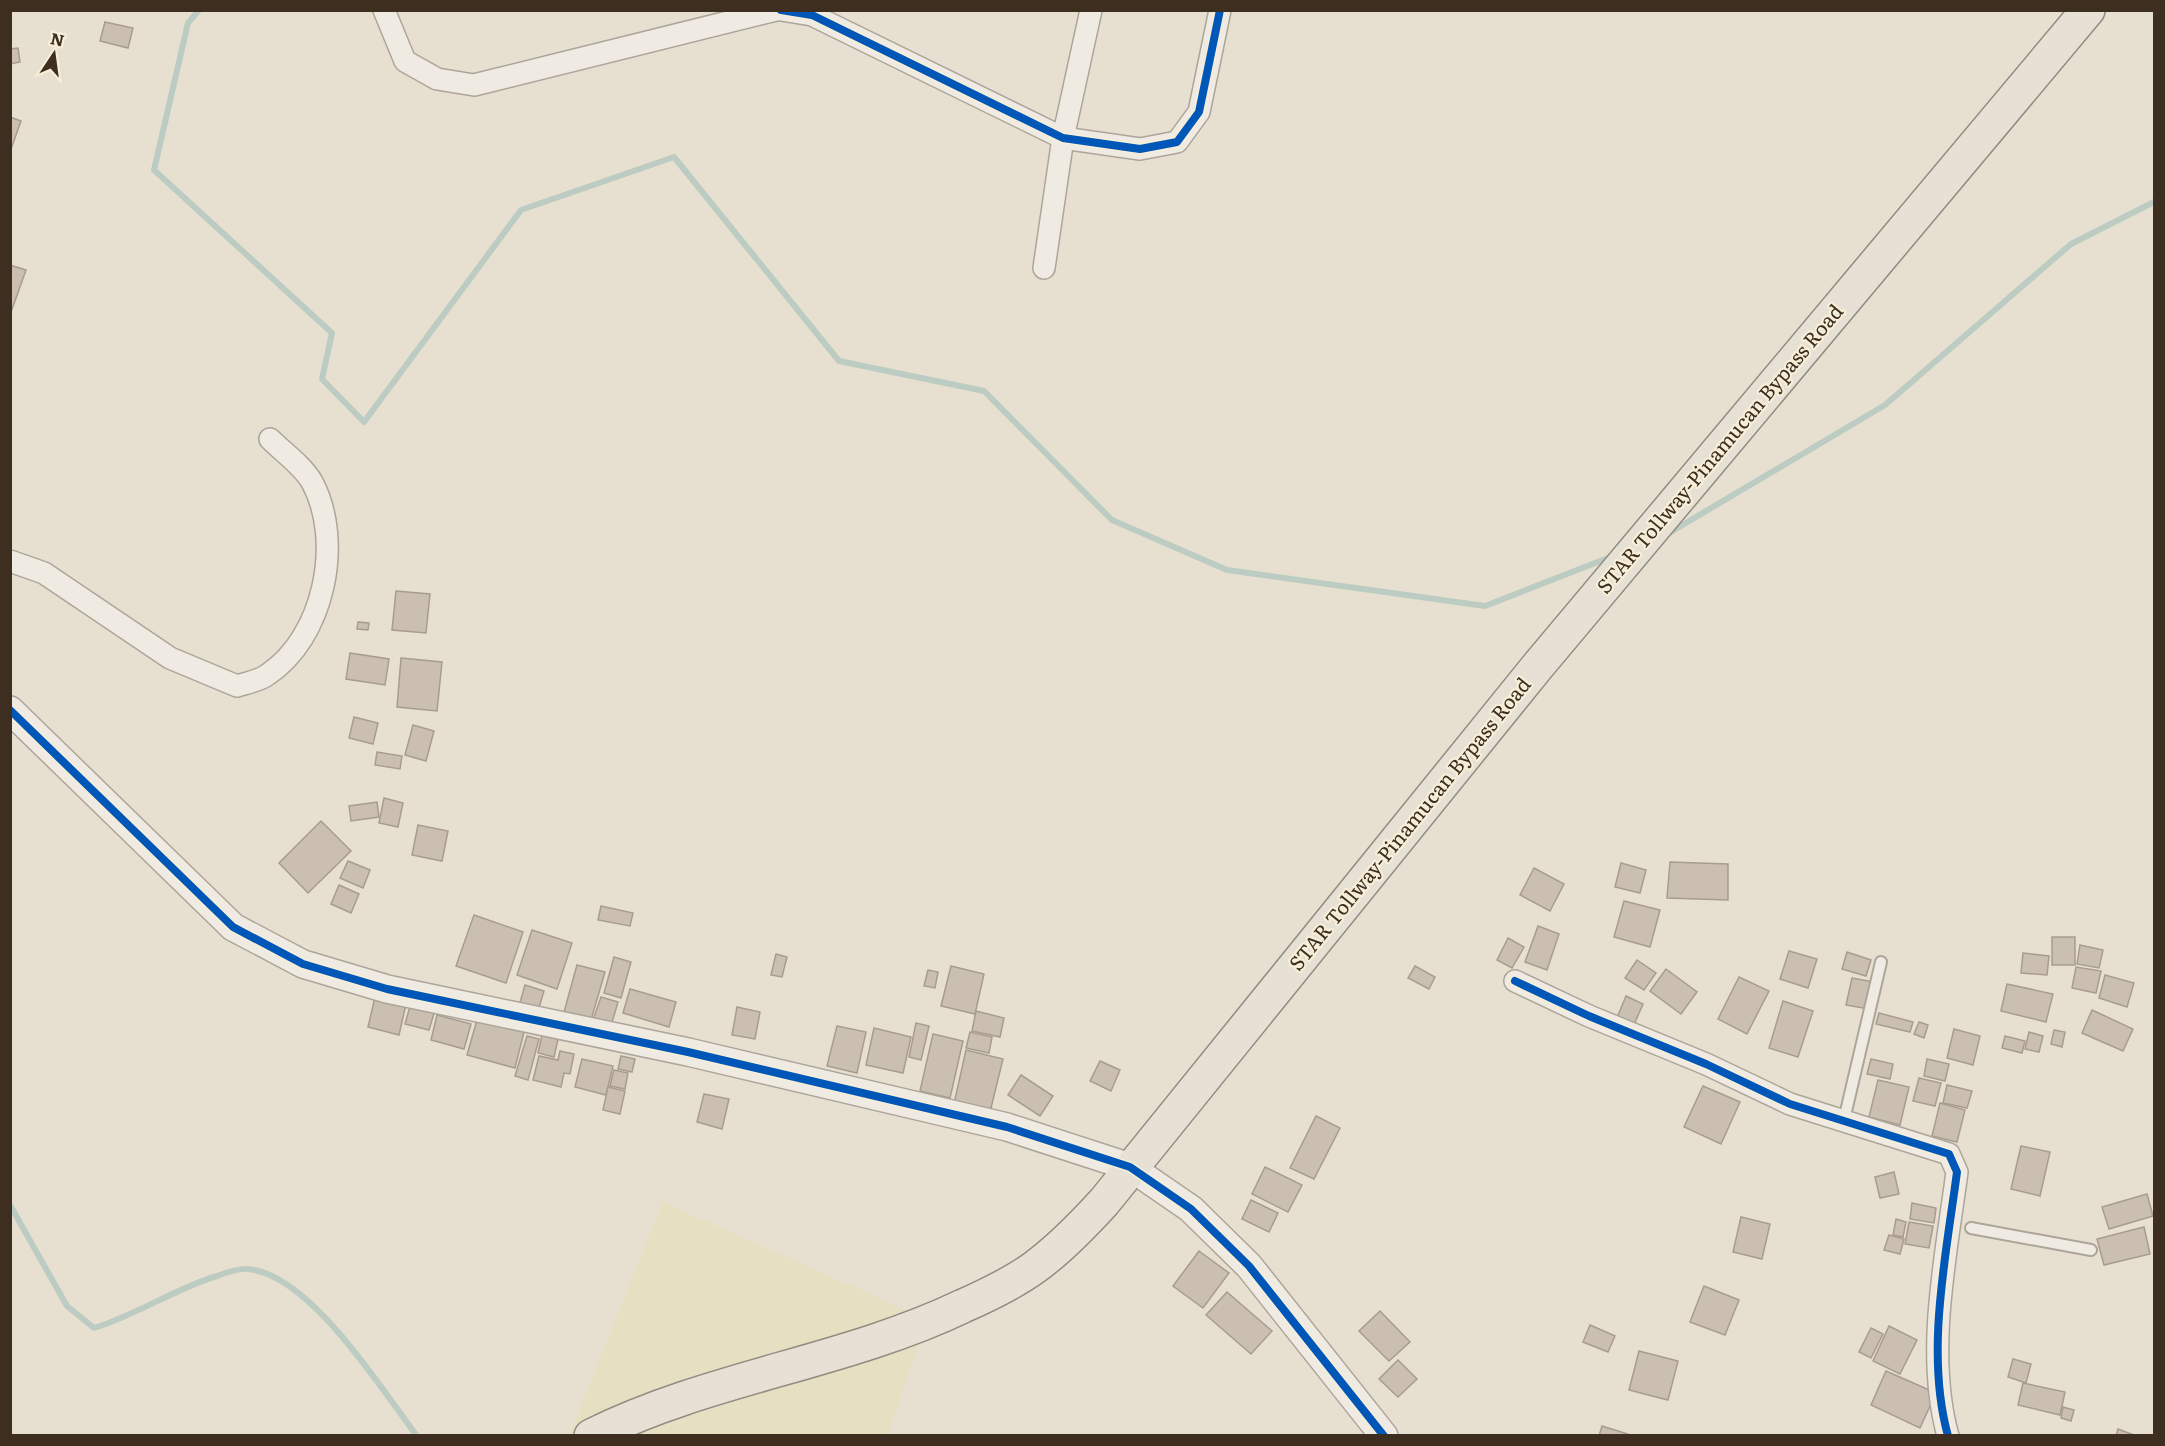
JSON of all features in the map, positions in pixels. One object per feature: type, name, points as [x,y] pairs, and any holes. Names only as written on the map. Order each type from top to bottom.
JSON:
[{"type":"main road","name":"STAR Tollway-Pinamucan Bypass Road","points":[[591,1436],[667,1406],[901,1334],[991,1293],[1033,1268],[1072,1237],[1104,1202],[1130,1167],[1537,667],[2088,10]]},
{"type":"street","points":[[384,10],[405,61],[438,79],[474,85],[776,10]]},
{"type":"street","points":[[781,10],[812,15],[1063,138],[1140,149],[1177,142],[1199,112],[1220,10]]},
{"type":"street","points":[[1044,268],[1063,138],[1091,10]]},
{"type":"street","points":[[10,561],[44,573],[170,658],[237,686],[265,676],[287,659],[310,626],[326,570],[325,515],[311,480],[270,439]]},
{"type":"street","points":[[10,710],[233,927],[303,964],[387,989],[700,1054],[1007,1126],[1130,1167],[1191,1209],[1249,1266],[1384,1436]]},
{"type":"street","points":[[1515,981],[1589,1016],[1707,1064],[1790,1104],[1949,1154],[1957,1172],[1959,1227],[1939,1314],[1940,1409],[1948,1436]]},
{"type":"lane","points":[[1844,1120],[1881,962]]},
{"type":"lane","points":[[1959,1227],[2091,1250]]},
{"type":"shaded area","points":[[663,1202],[926,1319],[888,1435],[569,1436]]},
{"type":"building","points":[[105,22],[133,28],[128,48],[100,41]]},
{"type":"building","points":[[18,48],[20,62],[10,64],[10,49]]},
{"type":"building","points":[[10,117],[21,121],[10,152]]},
{"type":"building","points":[[10,265],[26,270],[10,315]]},
{"type":"building","points":[[396,591],[430,594],[426,633],[392,630]]},
{"type":"building","points":[[358,622],[369,623],[368,630],[357,629]]},
{"type":"building","points":[[350,653],[389,659],[385,685],[346,679]]},
{"type":"building","points":[[401,658],[442,662],[437,711],[397,707]]},
{"type":"building","points":[[354,717],[378,723],[373,744],[349,738]]},
{"type":"building","points":[[413,725],[434,731],[426,761],[405,755]]},
{"type":"building","points":[[377,752],[402,756],[400,769],[375,765]]},
{"type":"building","points":[[384,798],[403,803],[398,827],[379,823]]},
{"type":"building","points":[[377,802],[379,817],[351,821],[349,806]]},
{"type":"building","points":[[321,821],[351,851],[308,893],[279,863]]},
{"type":"building","points":[[418,825],[448,831],[442,861],[412,855]]},
{"type":"building","points":[[348,861],[370,870],[363,888],[340,878]]},
{"type":"building","points":[[1670,862],[1728,864],[1728,900],[1667,898]]},
{"type":"building","points":[[1621,863],[1646,870],[1640,893],[1615,887]]},
{"type":"building","points":[[1534,868],[1564,884],[1550,911],[1520,895]]},
{"type":"building","points":[[339,885],[359,894],[351,913],[331,904]]},
{"type":"building","points":[[1624,901],[1660,910],[1650,947],[1614,937]]},
{"type":"building","points":[[601,906],[633,913],[630,926],[598,920]]},
{"type":"building","points":[[474,915],[523,932],[506,983],[456,966]]},
{"type":"building","points":[[1538,926],[1559,934],[1547,970],[1525,962]]},
{"type":"building","points":[[532,930],[572,943],[557,989],[517,975]]},
{"type":"building","points":[[2052,937],[2075,937],[2075,965],[2052,965]]},
{"type":"building","points":[[1508,938],[1524,947],[1512,968],[1497,960]]},
{"type":"building","points":[[2080,945],[2103,950],[2099,968],[2077,964]]},
{"type":"building","points":[[1789,951],[1817,959],[1808,988],[1780,979]]},
{"type":"building","points":[[1847,952],[1871,960],[1866,976],[1842,969]]},
{"type":"building","points":[[2023,953],[2049,956],[2047,975],[2021,973]]},
{"type":"building","points":[[776,954],[787,957],[782,977],[771,975]]},
{"type":"building","points":[[614,957],[631,962],[621,998],[604,993]]},
{"type":"building","points":[[1637,960],[1656,973],[1644,990],[1625,978]]},
{"type":"building","points":[[577,965],[605,972],[591,1020],[564,1012]]},
{"type":"building","points":[[951,966],[984,974],[975,1014],[941,1006]]},
{"type":"building","points":[[1415,966],[1435,977],[1429,989],[1408,978]]},
{"type":"building","points":[[2076,967],[2101,971],[2096,993],[2072,988]]},
{"type":"building","points":[[1666,969],[1697,992],[1681,1014],[1650,991]]},
{"type":"building","points":[[928,970],[938,972],[935,988],[924,986]]},
{"type":"building","points":[[2105,975],[2134,983],[2127,1007],[2099,998]]},
{"type":"building","points":[[1739,977],[1769,991],[1747,1034],[1718,1019]]},
{"type":"building","points":[[1852,978],[1874,982],[1868,1009],[1846,1005]]},
{"type":"building","points":[[2007,984],[2053,994],[2046,1022],[2001,1011]]},
{"type":"building","points":[[525,985],[544,991],[538,1011],[519,1006]]},
{"type":"building","points":[[630,989],[676,1002],[669,1027],[623,1013]]},
{"type":"building","points":[[1626,996],[1643,1004],[1633,1027],[1616,1020]]},
{"type":"building","points":[[375,997],[406,1004],[399,1035],[368,1027]]},
{"type":"building","points":[[601,997],[618,1002],[611,1026],[593,1020]]},
{"type":"building","points":[[1783,1001],[1813,1011],[1798,1057],[1769,1048]]},
{"type":"building","points":[[411,1003],[435,1010],[429,1030],[405,1024]]},
{"type":"building","points":[[737,1007],[760,1012],[755,1039],[732,1035]]},
{"type":"building","points":[[2092,1010],[2133,1029],[2123,1051],[2082,1033]]},
{"type":"building","points":[[976,1011],[1004,1018],[1000,1037],[972,1031]]},
{"type":"building","points":[[1879,1013],[1913,1022],[1910,1032],[1876,1024]]},
{"type":"building","points":[[437,1015],[471,1024],[464,1049],[431,1040]]},
{"type":"building","points":[[477,1020],[524,1032],[515,1068],[467,1055]]},
{"type":"building","points":[[1919,1022],[1928,1025],[1924,1038],[1914,1034]]},
{"type":"building","points":[[916,1023],[929,1026],[921,1060],[909,1057]]},
{"type":"building","points":[[837,1026],[866,1032],[857,1073],[827,1066]]},
{"type":"building","points":[[874,1028],[911,1037],[903,1073],[866,1065]]},
{"type":"building","points":[[1954,1029],[1980,1036],[1973,1065],[1947,1058]]},
{"type":"building","points":[[2054,1030],[2065,1032],[2062,1047],[2051,1044]]},
{"type":"building","points":[[970,1032],[992,1037],[989,1053],[966,1048]]},
{"type":"building","points":[[2029,1032],[2043,1036],[2039,1052],[2025,1049]]},
{"type":"building","points":[[933,1034],[963,1041],[950,1098],[920,1091]]},
{"type":"building","points":[[542,1035],[558,1039],[554,1057],[538,1053]]},
{"type":"building","points":[[527,1036],[539,1039],[528,1080],[515,1076]]},
{"type":"building","points":[[2005,1036],[2025,1041],[2022,1053],[2002,1048]]},
{"type":"building","points":[[966,1050],[1003,1059],[990,1112],[954,1104]]},
{"type":"building","points":[[560,1051],[574,1054],[570,1074],[564,1073],[561,1087],[533,1080],[539,1056],[558,1060]]},
{"type":"building","points":[[621,1056],[635,1059],[632,1072],[618,1069]]},
{"type":"building","points":[[582,1059],[613,1066],[606,1095],[575,1087]]},
{"type":"building","points":[[1871,1059],[1893,1064],[1890,1079],[1867,1074]]},
{"type":"building","points":[[1927,1059],[1949,1064],[1945,1081],[1924,1076]]},
{"type":"building","points":[[1100,1061],[1120,1070],[1111,1091],[1090,1081]]},
{"type":"building","points":[[614,1070],[628,1073],[625,1089],[610,1086]]},
{"type":"building","points":[[1021,1075],[1053,1096],[1040,1116],[1008,1095]]},
{"type":"building","points":[[1919,1078],[1941,1083],[1935,1106],[1913,1101]]},
{"type":"building","points":[[1878,1080],[1909,1087],[1900,1125],[1869,1117]]},
{"type":"building","points":[[1947,1085],[1972,1091],[1967,1108],[1943,1103]]},
{"type":"building","points":[[1703,1086],[1740,1102],[1721,1144],[1684,1127]]},
{"type":"building","points":[[608,1087],[625,1091],[620,1114],[603,1110]]},
{"type":"building","points":[[704,1094],[729,1099],[722,1129],[697,1122]]},
{"type":"building","points":[[1940,1103],[1965,1110],[1957,1142],[1932,1136]]},
{"type":"building","points":[[1316,1116],[1340,1128],[1314,1179],[1290,1168]]},
{"type":"building","points":[[2021,1146],[2050,1152],[2040,1196],[2011,1189]]},
{"type":"building","points":[[1265,1167],[1302,1185],[1288,1212],[1252,1194]]},
{"type":"building","points":[[1894,1172],[1899,1194],[1880,1198],[1875,1177]]},
{"type":"building","points":[[2147,1194],[2153,1216],[2109,1229],[2102,1207]]},
{"type":"building","points":[[1251,1200],[1278,1213],[1269,1232],[1242,1219]]},
{"type":"building","points":[[1912,1203],[1936,1208],[1934,1223],[1910,1219]]},
{"type":"building","points":[[1741,1217],[1770,1224],[1762,1259],[1733,1252]]},
{"type":"building","points":[[1896,1219],[1906,1222],[1903,1237],[1893,1235]]},
{"type":"building","points":[[1909,1222],[1933,1226],[1929,1248],[1905,1244]]},
{"type":"building","points":[[2144,1227],[2150,1254],[2104,1265],[2097,1239]]},
{"type":"building","points":[[1889,1235],[1904,1239],[1900,1254],[1884,1250]]},
{"type":"building","points":[[1199,1251],[1229,1273],[1203,1308],[1173,1286]]},
{"type":"building","points":[[1704,1286],[1739,1300],[1725,1335],[1690,1322]]},
{"type":"building","points":[[1227,1292],[1272,1331],[1251,1354],[1206,1315]]},
{"type":"building","points":[[1380,1311],[1410,1342],[1389,1361],[1359,1331]]},
{"type":"building","points":[[1590,1325],[1615,1336],[1608,1352],[1583,1342]]},
{"type":"building","points":[[1889,1326],[1917,1340],[1900,1374],[1873,1361]]},
{"type":"building","points":[[1871,1328],[1883,1334],[1871,1358],[1859,1352]]},
{"type":"building","points":[[1639,1351],[1678,1361],[1668,1400],[1629,1390]]},
{"type":"building","points":[[2013,1359],[2031,1364],[2026,1383],[2008,1377]]},
{"type":"building","points":[[1398,1360],[1417,1379],[1398,1397],[1379,1379]]},
{"type":"building","points":[[1886,1371],[1936,1393],[1920,1428],[1871,1405]]},
{"type":"building","points":[[2023,1383],[2065,1392],[2060,1415],[2018,1405]]},
{"type":"building","points":[[2063,1407],[2074,1410],[2071,1421],[2061,1418]]},
{"type":"building","points":[[1602,1426],[1634,1436],[1599,1436]]},
{"type":"building","points":[[2118,1429],[2134,1435],[2134,1436],[2116,1436]]},
{"type":"waterway","points":[[199,10],[188,23],[154,170],[332,333],[322,379],[364,422],[521,210],[674,157],[839,361],[984,391],[1112,520],[1227,570],[1485,606],[1613,556]]},
{"type":"waterway","points":[[1669,533],[1885,405],[2071,244],[2154,202]]},
{"type":"waterway","points":[[10,1205],[67,1306],[94,1328],[126,1316],[187,1287],[228,1272],[248,1269],[272,1276],[296,1291],[342,1337],[417,1436]]},
{"type":"cycle path","points":[[781,10],[812,15],[1063,138],[1140,149],[1177,142],[1199,112],[1220,10]]},
{"type":"cycle path","points":[[10,710],[233,927],[303,964],[387,989],[688,1052],[1007,1127],[1130,1167],[1191,1209],[1249,1266],[1384,1436]]},
{"type":"cycle path","points":[[1515,981],[1589,1016],[1706,1064],[1790,1104],[1949,1154],[1957,1172],[1943,1271],[1938,1338],[1941,1404],[1948,1436]]}]
